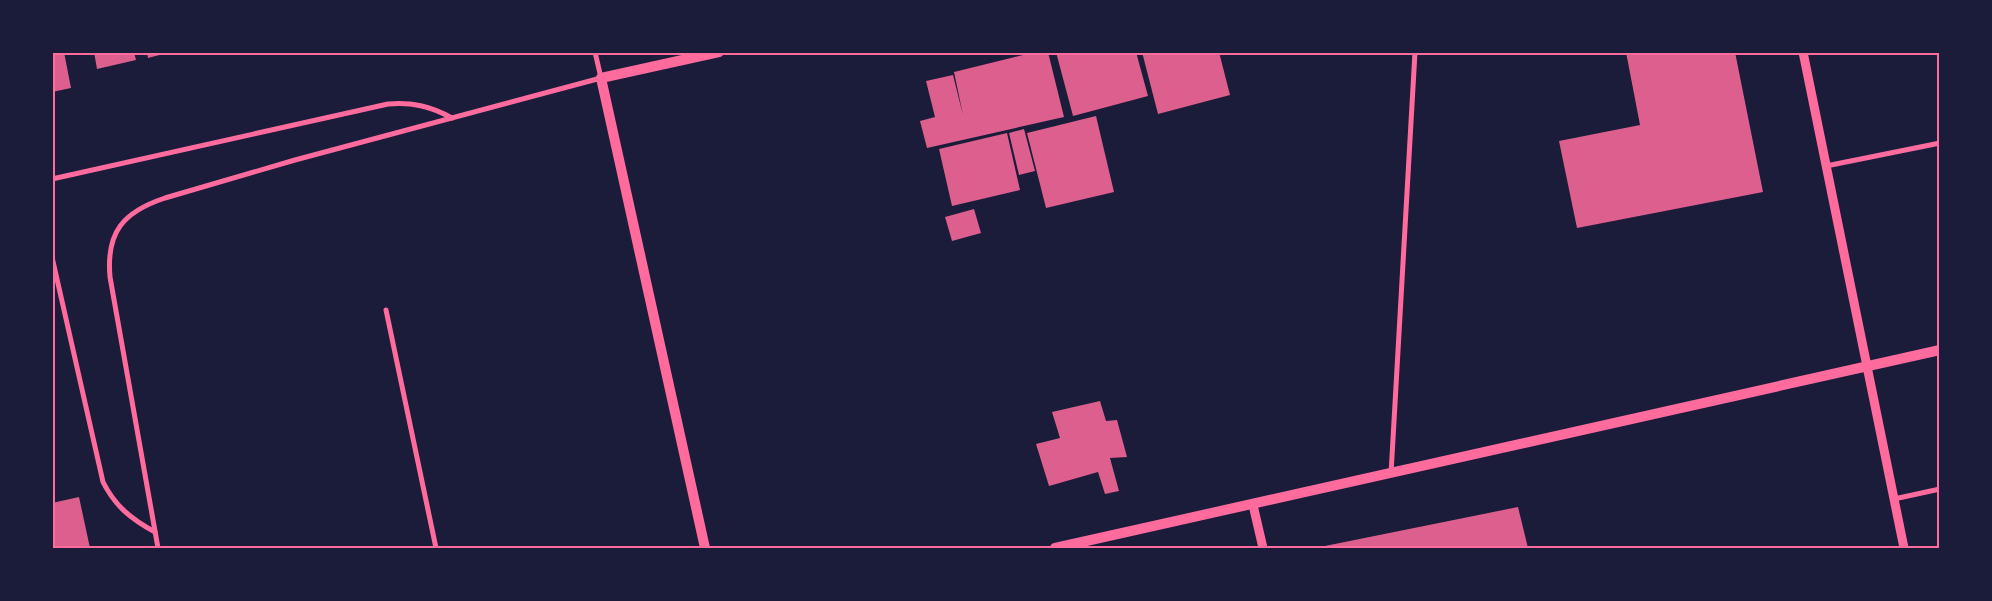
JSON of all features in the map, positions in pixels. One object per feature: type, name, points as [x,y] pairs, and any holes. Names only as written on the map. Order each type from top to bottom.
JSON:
[{"type":"main road","points":[[705,548],[600,78],[719,52]]},
{"type":"main road","points":[[1055,548],[1940,350]]},
{"type":"street","points":[[158,548],[110,277],[110,248],[118,227],[136,210],[165,198],[295,160],[600,78],[596,52]]},
{"type":"street","points":[[1390,474],[1415,52]]},
{"type":"street","points":[[1803,52],[1904,548]]},
{"type":"street","points":[[52,179],[388,104],[419,104],[436,109],[452,118]]},
{"type":"street","points":[[1826,166],[1940,143]]},
{"type":"street","points":[[52,257],[103,482],[119,507],[135,520],[155,532]]},
{"type":"street","points":[[386,310],[436,548]]},
{"type":"street","points":[[1894,499],[1940,489]]},
{"type":"street","points":[[1253,505],[1263,548]]},
{"type":"building","points":[[52,52],[64,52],[71,88],[52,92]]},
{"type":"building","points":[[94,52],[134,52],[136,60],[97,69]]},
{"type":"building","points":[[147,52],[167,52],[167,53],[148,58]]},
{"type":"building","points":[[1035,52],[1048,52],[1064,117],[927,148],[920,121],[935,117],[926,81],[953,75],[963,115],[954,72]]},
{"type":"building","points":[[1056,52],[1136,52],[1148,96],[1073,116]]},
{"type":"building","points":[[1142,52],[1219,52],[1230,95],[1158,114]]},
{"type":"building","points":[[1626,52],[1735,52],[1763,192],[1577,228],[1559,141],[1640,125]]},
{"type":"building","points":[[1096,116],[1114,192],[1046,208],[1027,133]]},
{"type":"building","points":[[1024,129],[1035,171],[1019,175],[1009,133]]},
{"type":"building","points":[[1007,133],[1020,190],[952,206],[939,149]]},
{"type":"building","points":[[974,209],[981,233],[952,241],[945,217]]},
{"type":"building","points":[[1100,401],[1106,421],[1117,420],[1127,457],[1110,458],[1119,491],[1105,494],[1098,472],[1049,486],[1036,444],[1060,438],[1052,412]]},
{"type":"building","points":[[79,497],[90,548],[52,548],[52,503]]},
{"type":"building","points":[[1518,507],[1528,548],[1315,548]]}]
